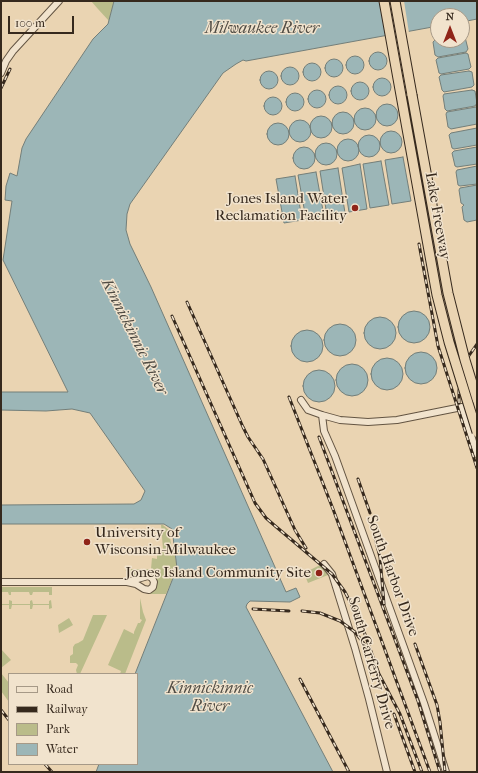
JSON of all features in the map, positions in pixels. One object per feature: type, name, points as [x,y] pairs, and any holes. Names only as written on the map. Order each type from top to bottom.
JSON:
[{"type":"highway","name":"Lake Freeway","points":[[384,1],[437,295],[449,342],[477,432]]},
{"type":"highway","name":"Lake Freeway","points":[[395,1],[448,293],[465,360],[477,399]]},
{"type":"street","points":[[1,73],[6,61],[13,51],[59,1]]},
{"type":"street","points":[[300,400],[308,410],[322,415],[340,420],[368,422],[397,420],[462,407],[477,454]]},
{"type":"street","name":"South Harbor Drive","points":[[322,415],[324,431],[424,703],[446,772]]},
{"type":"street","name":"South Carferry Drive","points":[[324,564],[332,574],[355,648],[370,699],[387,772]]},
{"type":"street","points":[[1,582],[127,582]]},
{"type":"green space","points":[[91,1],[114,1],[109,21],[98,9]]},
{"type":"green space","points":[[161,525],[169,530],[172,551],[173,555],[175,555],[177,568],[166,594],[150,594],[152,573],[147,572],[134,576],[125,570],[151,569],[152,558],[157,559],[156,554],[161,553],[163,549]]},
{"type":"green space","points":[[320,565],[328,575],[308,583],[304,573]]},
{"type":"green space","points":[[1,587],[52,587],[52,595],[49,595],[49,592],[33,592],[32,595],[30,595],[29,592],[11,592],[11,595],[9,595],[8,592],[1,592]]},
{"type":"green space","points":[[140,598],[146,620],[125,673],[120,673],[121,671],[108,665],[124,629],[134,634],[138,623],[142,620],[140,619]]},
{"type":"green space","points":[[9,600],[12,601],[12,604],[30,604],[30,601],[32,600],[33,604],[49,604],[49,601],[51,600],[52,608],[49,609],[49,605],[33,605],[32,609],[30,609],[30,605],[12,605],[11,609],[9,609],[9,605],[1,605],[9,604]]},
{"type":"green space","points":[[93,615],[107,615],[80,673],[77,673],[76,670],[78,665],[76,663],[70,663],[70,656],[73,654],[73,647],[75,644],[83,640]]},
{"type":"green space","points":[[69,618],[73,625],[59,633],[58,625]]},
{"type":"green space","points":[[1,649],[11,660],[1,668]]},
{"type":"green space","points":[[1,673],[8,682],[8,701],[1,691]]},
{"type":"water","name":"Kinnickinnic River","points":[[114,1],[477,1],[477,19],[470,20],[470,8],[430,8],[430,27],[246,61],[243,60],[236,64],[223,73],[130,204],[127,214],[126,230],[130,244],[151,287],[286,592],[296,588],[300,597],[290,602],[250,601],[246,607],[333,772],[96,772],[99,765],[138,765],[138,673],[135,673],[177,568],[172,529],[164,524],[1,524],[1,505],[134,504],[141,500],[145,491],[90,413],[72,409],[46,411],[1,410],[1,392],[68,392],[3,260],[12,201],[5,200],[6,186],[10,173],[17,176],[22,148],[26,139],[93,39],[108,24]]},
{"type":"water","points":[[434,48],[468,49],[466,52],[438,57],[435,55]]},
{"type":"water","points":[[378,52],[384,55],[387,61],[384,67],[378,70],[372,67],[369,61],[372,55]]},
{"type":"water","points":[[466,53],[468,54],[471,67],[469,69],[441,74],[439,73],[436,60],[438,58]]},
{"type":"water","points":[[355,56],[361,59],[364,65],[361,71],[355,74],[349,71],[346,65],[349,59]]},
{"type":"water","points":[[334,59],[340,62],[343,68],[340,74],[334,77],[328,74],[325,68],[328,62]]},
{"type":"water","points":[[312,63],[318,66],[321,72],[318,78],[312,81],[306,78],[303,72],[306,66]]},
{"type":"water","points":[[290,67],[296,70],[299,76],[296,82],[290,85],[284,82],[281,76],[284,70]]},
{"type":"water","points":[[269,71],[275,74],[278,80],[275,86],[269,89],[263,86],[260,80],[263,74]]},
{"type":"water","points":[[469,71],[472,72],[474,85],[472,87],[444,92],[442,90],[439,77],[441,75]]},
{"type":"water","points":[[382,78],[388,81],[391,87],[388,93],[382,96],[376,93],[373,87],[376,81]]},
{"type":"water","points":[[360,82],[366,85],[369,91],[366,97],[360,100],[354,97],[351,91],[354,85]]},
{"type":"water","points":[[338,86],[344,89],[347,95],[344,101],[338,104],[332,101],[329,95],[332,89]]},
{"type":"water","points":[[317,90],[323,93],[326,99],[323,105],[317,108],[311,105],[308,99],[311,93]]},
{"type":"water","points":[[472,90],[475,91],[477,103],[475,106],[447,111],[445,109],[444,94]]},
{"type":"water","points":[[295,93],[301,96],[304,102],[301,108],[295,111],[289,108],[286,102],[289,96]]},
{"type":"water","points":[[273,97],[279,100],[282,106],[279,112],[273,115],[267,112],[264,106],[267,100]]},
{"type":"water","points":[[387,104],[395,107],[398,115],[395,123],[387,126],[379,123],[376,115],[379,107]]},
{"type":"water","points":[[476,107],[477,124],[451,129],[448,127],[447,112]]},
{"type":"water","points":[[365,108],[373,111],[376,119],[373,127],[365,130],[357,127],[354,119],[357,111]]},
{"type":"water","points":[[343,112],[351,115],[354,123],[351,131],[343,134],[335,131],[332,123],[335,115]]},
{"type":"water","points":[[321,116],[329,119],[332,127],[329,135],[321,138],[313,135],[310,127],[313,119]]},
{"type":"water","points":[[300,120],[308,123],[311,131],[308,139],[300,142],[292,139],[289,131],[292,123]]},
{"type":"water","points":[[278,123],[286,126],[289,134],[286,142],[278,145],[270,142],[267,134],[270,126]]},
{"type":"water","points":[[477,128],[477,145],[454,149],[452,148],[449,135],[451,133]]},
{"type":"water","points":[[391,131],[399,134],[402,142],[399,150],[391,153],[383,150],[380,142],[383,134]]},
{"type":"water","points":[[369,135],[377,138],[380,146],[377,154],[369,157],[361,154],[358,146],[361,138]]},
{"type":"water","points":[[348,139],[356,142],[359,150],[356,158],[348,161],[340,158],[337,150],[340,142]]},
{"type":"water","points":[[326,143],[334,146],[337,154],[334,162],[326,165],[318,162],[315,154],[318,146]]},
{"type":"water","points":[[304,147],[312,150],[315,158],[312,166],[304,169],[296,166],[293,158],[296,150]]},
{"type":"water","points":[[477,147],[477,164],[455,166],[452,153],[454,151]]},
{"type":"water","points":[[403,157],[411,201],[392,204],[385,160]]},
{"type":"water","points":[[381,161],[389,205],[370,208],[363,164]]},
{"type":"water","points":[[360,164],[367,209],[349,212],[342,168]]},
{"type":"water","points":[[477,166],[477,184],[458,185],[457,170]]},
{"type":"water","points":[[338,168],[345,213],[327,216],[320,171]]},
{"type":"water","points":[[316,172],[324,216],[306,219],[298,175]]},
{"type":"water","points":[[295,176],[302,220],[284,223],[276,179]]},
{"type":"water","points":[[477,185],[477,220],[467,222],[464,220],[462,207],[464,205],[461,203],[459,190],[460,188]]},
{"type":"water","points":[[411,311],[417,311],[427,318],[430,327],[429,333],[423,340],[417,343],[411,343],[401,336],[398,330],[398,324],[405,314]]},
{"type":"water","points":[[377,317],[383,317],[393,324],[396,333],[395,339],[389,346],[383,349],[377,349],[367,342],[364,336],[364,330],[371,320]]},
{"type":"water","points":[[337,324],[343,324],[353,331],[356,340],[355,346],[349,353],[343,356],[337,356],[327,349],[324,343],[324,337],[331,327]]},
{"type":"water","points":[[304,330],[310,330],[320,337],[323,346],[322,352],[316,359],[310,362],[304,362],[294,355],[291,349],[291,343],[298,333]]},
{"type":"water","points":[[418,352],[424,352],[434,359],[437,368],[436,374],[430,381],[424,384],[418,384],[408,377],[405,371],[405,365],[412,355]]},
{"type":"water","points":[[384,358],[390,358],[400,365],[403,374],[402,380],[396,387],[390,390],[384,390],[374,383],[371,377],[371,371],[378,361]]},
{"type":"water","points":[[349,364],[355,364],[365,371],[368,380],[367,386],[361,393],[355,396],[349,396],[339,389],[336,383],[336,377],[343,367]]},
{"type":"water","points":[[316,370],[322,370],[332,377],[335,386],[334,392],[328,399],[322,402],[316,402],[306,395],[303,389],[303,383],[310,373]]},
{"type":"pier","points":[[380,1],[404,1],[409,33],[386,37]]},
{"type":"railway","points":[[1,88],[10,69]]},
{"type":"railway","points":[[419,244],[438,346],[477,468]]},
{"type":"railway","points":[[187,302],[243,427],[263,459],[295,530],[306,548]]},
{"type":"railway","points":[[172,316],[255,503],[266,518],[332,574],[345,592],[361,623],[379,674],[400,714],[422,772]]},
{"type":"railway","points":[[459,403],[459,390],[464,369],[468,357],[477,344]]},
{"type":"railway","points":[[289,397],[333,509],[430,772]]},
{"type":"railway","points":[[319,437],[418,701],[440,772]]},
{"type":"railway","points":[[358,479],[370,513]]},
{"type":"railway","points":[[375,538],[380,557],[384,604]]},
{"type":"railway","points":[[253,609],[289,611]]},
{"type":"railway","points":[[302,611],[320,613],[340,621],[355,632],[365,645]]},
{"type":"railway","points":[[415,644],[437,705],[445,772]]},
{"type":"railway","points":[[300,679],[349,772]]},
{"type":"railway","points":[[1,710],[8,719]]},
{"type":"railway","points":[[394,714],[415,772]]},
{"type":"railway","points":[[46,765],[52,772]]},
{"type":"place","name":"Jones Island Water Reclamation Facility","points":[[355,208]]},
{"type":"place","name":"University of Wisconsin-Milwaukee","points":[[87,542]]},
{"type":"place","name":"Jones Island Community Site","points":[[319,573]]},
{"type":"water label","name":"Milwaukee River","points":[[262,29]]}]
